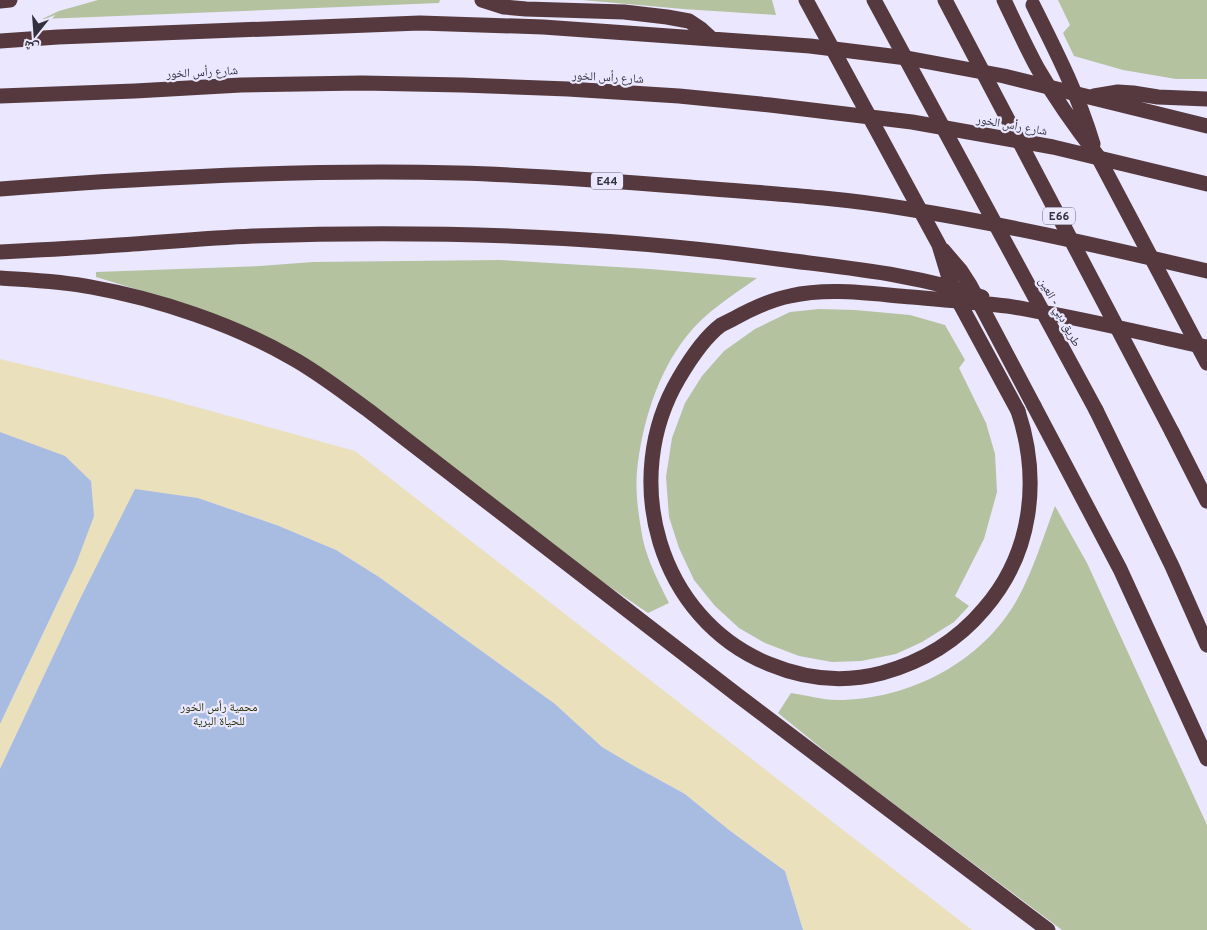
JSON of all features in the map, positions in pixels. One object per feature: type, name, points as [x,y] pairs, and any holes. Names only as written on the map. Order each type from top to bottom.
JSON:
[{"type":"highway","points":[[0,1],[10,0]]},
{"type":"highway","points":[[482,0],[504,7],[526,10],[624,12],[667,17],[688,21],[712,38]]},
{"type":"highway","points":[[806,0],[939,245],[949,278],[959,302],[1018,411],[1026,433],[1030,464],[1027,522],[1019,550],[1007,576],[991,601],[972,623],[949,642],[924,658],[897,669],[869,676],[845,679],[797,675],[751,657],[724,638],[696,610],[670,570],[661,548],[655,525],[650,477],[655,437],[665,406],[688,362],[721,326],[767,302],[816,292],[847,292],[1007,306],[1074,318],[1207,348]]},
{"type":"highway","name":"طريق دبي - العين","points":[[874,0],[1096,410],[1172,566],[1207,645]]},
{"type":"highway","name":"E66","points":[[945,0],[1207,501]]},
{"type":"highway","points":[[1004,0],[1038,68],[1097,156],[1207,363]]},
{"type":"highway","points":[[1032,2],[1076,93],[1097,156]]},
{"type":"highway","points":[[0,41],[58,37],[420,23],[543,27],[712,38],[810,46],[907,58],[1004,76],[1207,126]]},
{"type":"highway","name":"شارع رأس الخور","points":[[0,96],[241,85],[362,83],[491,86],[679,96],[912,122],[1053,148],[1207,184]]},
{"type":"highway","points":[[1089,98],[1118,92],[1166,98],[1207,99]]},
{"type":"highway","name":"E44","points":[[0,188],[122,180],[332,172],[459,173],[576,178],[797,195],[907,209],[1115,249],[1207,271]]},
{"type":"highway","points":[[0,252],[251,236],[387,234],[516,237],[615,242],[720,251],[877,272],[964,291],[1007,306]]},
{"type":"highway","points":[[939,245],[970,284],[1120,569],[1207,759]]},
{"type":"highway","points":[[0,278],[90,286],[177,308],[254,339],[291,358],[330,382],[736,694],[1048,930]]},
{"type":"green space","points":[[98,0],[440,0],[439,3],[42,19],[59,11]]},
{"type":"green space","points":[[582,0],[772,0],[776,15],[683,9]]},
{"type":"green space","points":[[1058,0],[1207,0],[1207,79],[1176,79],[1123,70],[1074,56],[1063,33],[1070,25]]},
{"type":"green space","points":[[500,260],[650,269],[757,278],[719,305],[693,328],[667,367],[659,383],[647,418],[637,471],[640,523],[645,548],[669,603],[648,613],[591,574],[360,396],[198,308],[96,277],[96,272],[260,266],[313,262]]},
{"type":"green space","points":[[819,309],[910,315],[945,325],[965,360],[959,368],[986,423],[995,454],[997,492],[984,539],[955,596],[969,606],[954,622],[922,642],[896,654],[861,661],[832,662],[799,656],[765,643],[739,628],[715,606],[694,580],[679,548],[669,517],[666,477],[672,438],[685,403],[702,376],[724,351],[755,329],[790,312]]},
{"type":"green space","points":[[1055,506],[1087,563],[1207,825],[1207,930],[1062,930],[842,765],[778,713],[791,693],[837,700],[891,693],[917,685],[941,673],[964,658],[985,641],[1003,621],[1018,598],[1033,565]]},
{"type":"sand","points":[[0,359],[164,398],[355,451],[972,930],[803,930],[785,871],[729,830],[685,794],[602,747],[555,704],[379,577],[336,550],[279,526],[198,498],[135,490],[80,599],[0,769],[0,724],[76,564],[91,481],[65,457],[0,432]]},
{"type":"water","points":[[0,432],[65,456],[91,481],[94,516],[76,564],[0,724]]},
{"type":"water","name":"محمية رأس الخور للحياة البرية","points":[[135,489],[198,498],[279,526],[336,550],[379,577],[555,704],[602,747],[685,794],[729,830],[785,871],[803,930],[0,930],[0,769],[80,599]]}]
